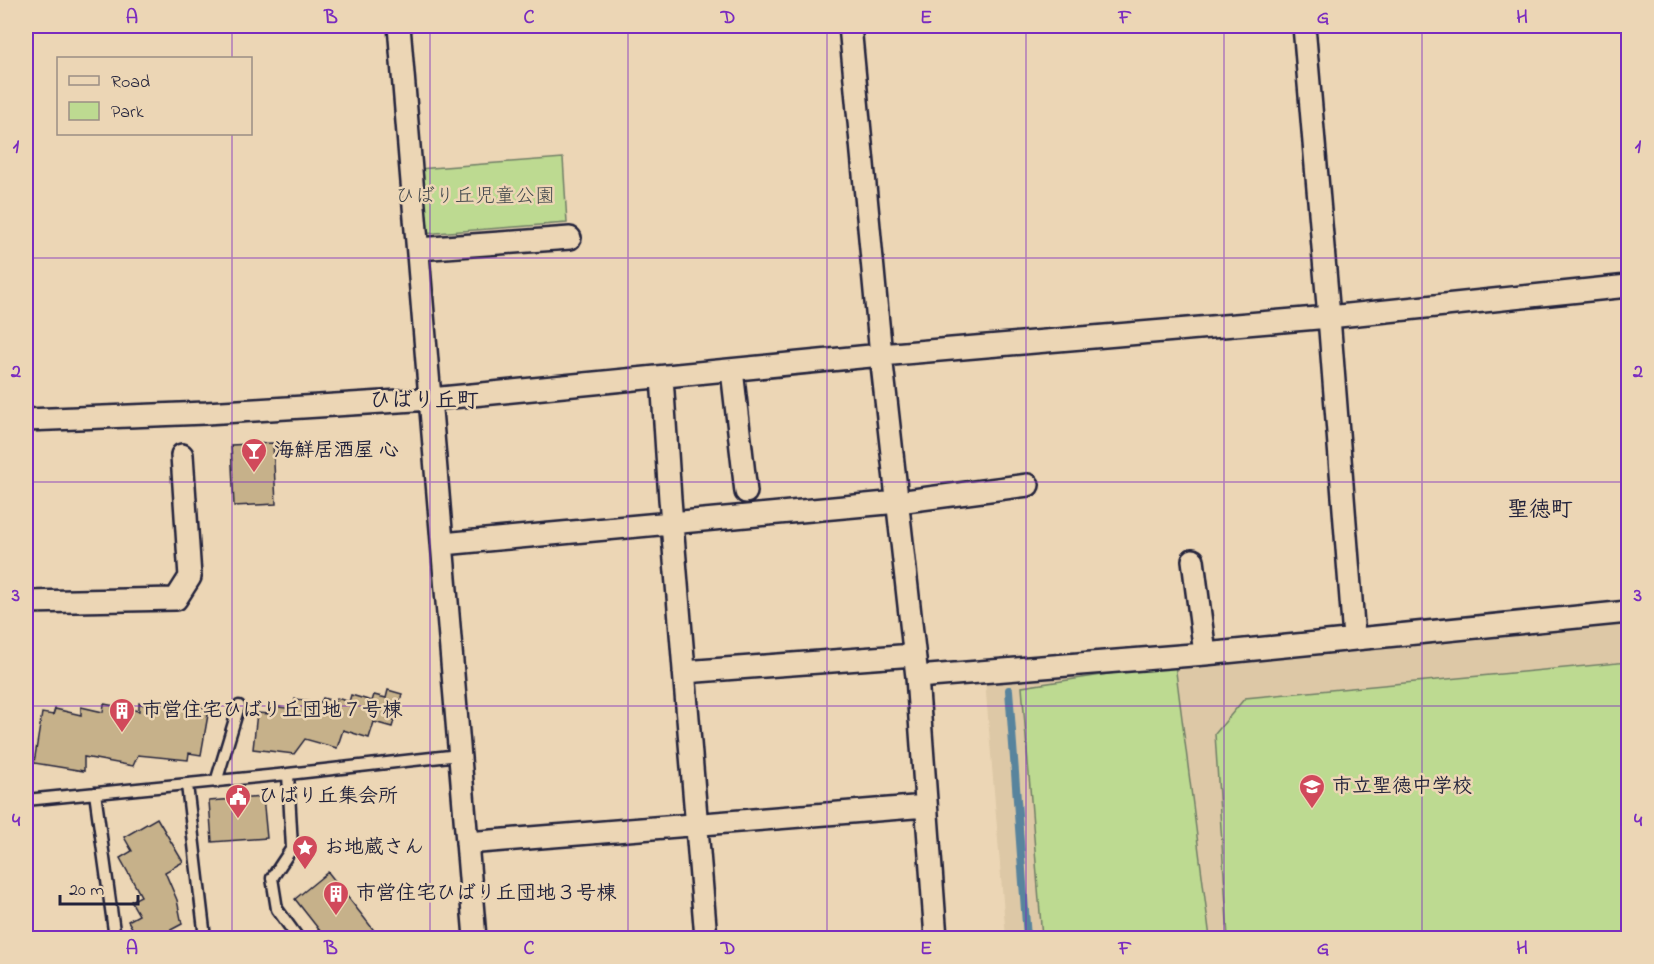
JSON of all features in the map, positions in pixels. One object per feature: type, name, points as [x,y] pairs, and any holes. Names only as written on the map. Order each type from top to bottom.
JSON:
[{"type":"street","points":[[399,26],[475,939]]},
{"type":"street","points":[[850,26],[881,355],[917,677],[936,939]]},
{"type":"street","points":[[1304,26],[1354,638]]},
{"type":"street","points":[[418,249],[570,238]]},
{"type":"street","points":[[26,420],[206,413],[431,399],[881,355],[1329,317],[1629,286]]},
{"type":"street","points":[[732,370],[746,492]]},
{"type":"street","points":[[662,377],[706,939]]},
{"type":"street","points":[[26,603],[176,599],[190,578],[182,455]]},
{"type":"street","points":[[443,544],[898,502],[1028,485]]},
{"type":"street","points":[[1193,560],[1205,654]]},
{"type":"street","points":[[917,677],[1205,654],[1629,612]]},
{"type":"street","points":[[684,672],[914,655]]},
{"type":"street","points":[[467,843],[926,806]]},
{"type":"lane","points":[[216,782],[238,706]]},
{"type":"lane","points":[[26,800],[459,755]]},
{"type":"lane","points":[[288,774],[292,848],[272,878],[277,909],[298,939]]},
{"type":"lane","points":[[187,785],[205,939]]},
{"type":"lane","points":[[95,793],[115,939]]},
{"type":"shaded area","name":"市立聖徳中学校","points":[[1628,624],[1628,938],[1006,938],[985,681]]},
{"type":"green space","name":"ひばり丘児童公園","points":[[563,158],[567,223],[423,234],[418,169]]},
{"type":"green space","points":[[1628,662],[1628,938],[1228,938],[1215,734],[1245,698]]},
{"type":"green space","points":[[1175,664],[1210,938],[1042,938],[1022,687]]},
{"type":"building","name":"海鮮居酒屋 心","points":[[273,443],[276,504],[234,506],[231,445]]},
{"type":"building","points":[[388,690],[402,694],[392,727],[374,722],[369,738],[343,730],[337,748],[305,739],[294,754],[253,749],[257,713],[270,714],[271,706],[294,709],[295,699],[321,702],[323,698],[336,702],[337,698],[349,702],[351,695],[372,701],[374,695],[386,698]]},
{"type":"building","name":"市営住宅ひばり丘団地７号棟","points":[[162,701],[209,709],[201,755],[189,753],[188,760],[138,755],[133,766],[84,757],[84,771],[34,763],[42,713],[53,715],[55,709],[81,715],[81,707],[103,712],[104,704],[139,711],[139,703],[160,711]]},
{"type":"building","name":"ひばり丘集会所","points":[[263,797],[267,838],[212,842],[209,801]]},
{"type":"building","points":[[157,818],[183,862],[165,872],[177,900],[182,924],[167,932],[168,938],[138,938],[128,921],[139,915],[131,901],[141,896],[120,858],[132,851],[124,837]]},
{"type":"building","name":"市営住宅ひばり丘団地３号棟","points":[[328,872],[380,938],[324,936],[295,899]]},
{"type":"waterway","points":[[1009,690],[1027,938]]},
{"type":"place","name":"海鮮居酒屋 心","points":[[254,474]]},
{"type":"place","name":"市営住宅ひばり丘団地７号棟","points":[[122,734]]},
{"type":"place","name":"市立聖徳中学校","points":[[1312,810]]},
{"type":"place","name":"ひばり丘集会所","points":[[238,820]]},
{"type":"place","name":"お地蔵さん","points":[[305,871]]},
{"type":"place","name":"市営住宅ひばり丘団地３号棟","points":[[336,917]]},
{"type":"district","name":"ひばり丘町","points":[[424,402]]},
{"type":"district","name":"聖徳町","points":[[1540,511]]}]
